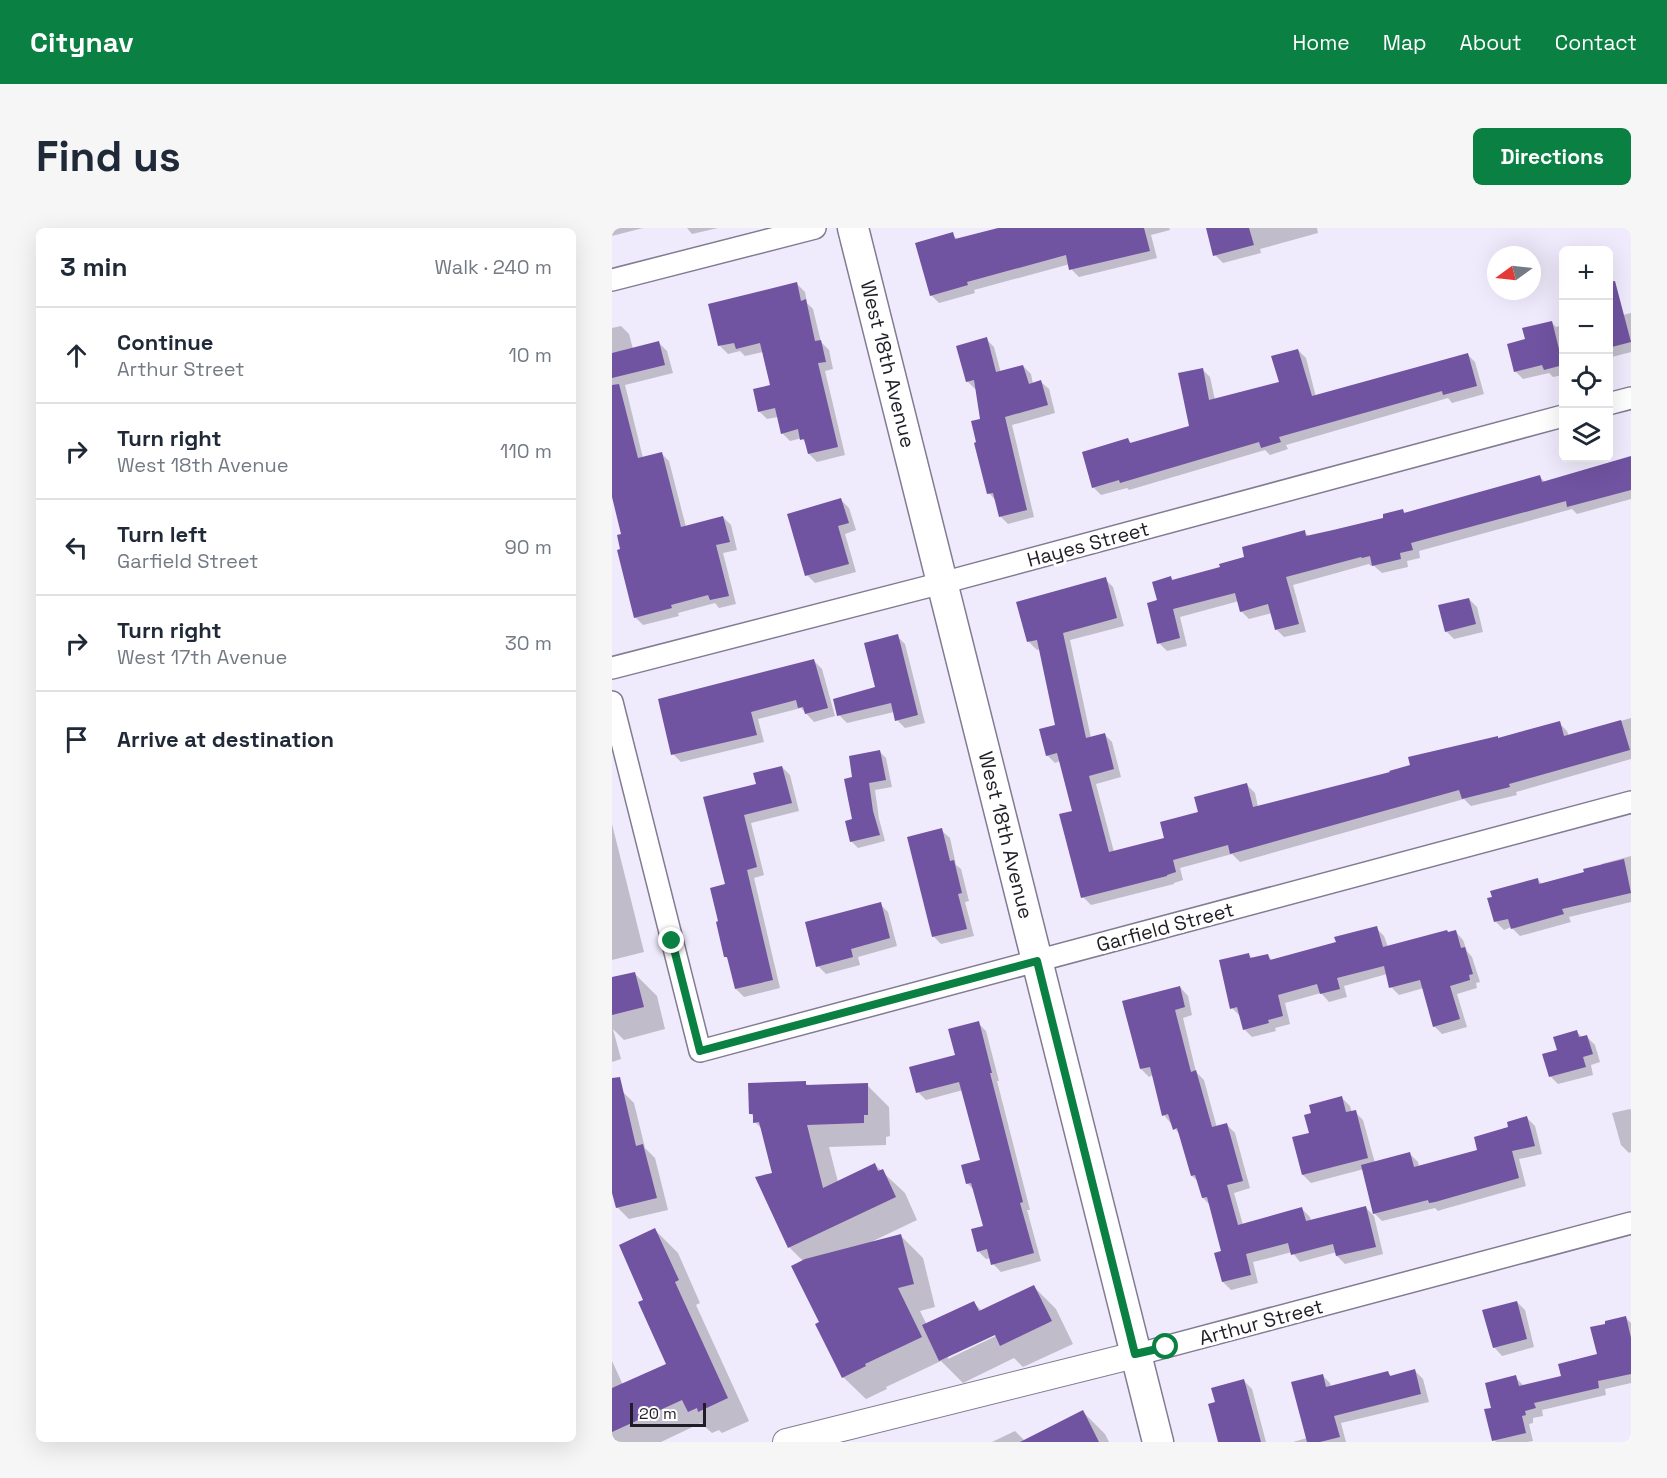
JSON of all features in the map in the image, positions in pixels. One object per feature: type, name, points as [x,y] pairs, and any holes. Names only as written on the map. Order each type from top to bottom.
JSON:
[{"type":"main road","name":"West 18th Avenue","points":[[853,228],[1158,1442]]},
{"type":"street","points":[[612,280],[815,228]]},
{"type":"street","points":[[1613,403],[1631,398]]},
{"type":"street","name":"Hayes Street","points":[[612,668],[942,583],[1559,417]]},
{"type":"street","name":"Garfield Street","points":[[612,702],[700,1051],[1631,802]]},
{"type":"street","name":"Arthur Street","points":[[786,1442],[1135,1354],[1631,1223]]},
{"type":"building","points":[[998,228],[1144,228],[1150,251],[1069,270],[1066,255],[967,282],[968,285],[930,296],[915,243],[953,232],[955,239]]},
{"type":"building","points":[[1206,228],[1249,228],[1254,245],[1213,256]]},
{"type":"building","points":[[1613,281],[1615,281],[1631,342],[1613,347],[1613,300]]},
{"type":"building","points":[[797,282],[801,301],[806,299],[815,341],[821,340],[826,362],[818,363],[838,447],[808,454],[804,439],[800,440],[798,429],[781,434],[775,408],[758,412],[753,389],[770,385],[760,343],[736,349],[734,343],[718,346],[708,304]]},
{"type":"building","points":[[1552,321],[1559,349],[1559,366],[1544,370],[1542,365],[1514,372],[1507,344],[1525,339],[1522,328]]},
{"type":"building","points":[[987,337],[996,372],[1023,365],[1029,384],[1041,380],[1048,405],[1005,417],[1027,510],[999,517],[993,493],[987,494],[974,443],[976,442],[971,421],[980,419],[974,380],[966,382],[956,346]]},
{"type":"building","points":[[659,341],[665,365],[612,378],[612,353]]},
{"type":"building","points":[[1298,349],[1312,396],[1468,353],[1477,386],[1443,395],[1442,391],[1279,437],[1281,442],[1261,448],[1259,442],[1120,483],[1119,480],[1092,488],[1082,452],[1128,438],[1130,443],[1189,426],[1178,373],[1203,368],[1209,400],[1279,382],[1271,356]]},
{"type":"building","points":[[619,384],[638,458],[662,452],[681,527],[723,516],[730,542],[716,545],[729,596],[710,600],[708,595],[634,618],[617,550],[620,549],[617,535],[621,534],[612,497],[612,385]]},
{"type":"building","points":[[1631,456],[1631,490],[1567,507],[1566,501],[1411,543],[1413,550],[1400,553],[1401,559],[1372,566],[1370,556],[1361,557],[1286,577],[1299,624],[1275,630],[1268,604],[1240,612],[1235,593],[1173,609],[1180,638],[1157,644],[1147,603],[1157,600],[1152,582],[1171,576],[1172,580],[1220,567],[1219,564],[1244,557],[1242,547],[1305,530],[1306,536],[1333,530],[1383,518],[1383,514],[1403,509],[1404,513],[1540,475],[1542,482]]},
{"type":"building","points":[[841,498],[849,523],[838,526],[849,564],[805,576],[787,514]]},
{"type":"building","points":[[1106,577],[1117,618],[1063,633],[1086,738],[1105,733],[1114,769],[1089,776],[1109,852],[1164,838],[1160,822],[1198,812],[1194,797],[1247,783],[1253,807],[1390,772],[1410,765],[1408,757],[1498,736],[1498,738],[1560,721],[1564,736],[1621,720],[1630,750],[1509,784],[1510,787],[1462,799],[1459,790],[1230,854],[1228,845],[1173,860],[1176,872],[1167,876],[1081,898],[1059,814],[1072,811],[1057,753],[1046,756],[1039,729],[1055,725],[1037,640],[1027,642],[1016,602]]},
{"type":"building","points":[[1469,598],[1476,624],[1445,632],[1438,605]]},
{"type":"building","points":[[898,634],[918,715],[895,721],[891,703],[837,716],[833,699],[875,687],[864,643]]},
{"type":"building","points":[[814,659],[828,708],[805,714],[803,707],[798,708],[796,700],[751,712],[757,735],[671,755],[658,699]]},
{"type":"building","points":[[880,750],[886,780],[869,783],[873,811],[880,835],[850,842],[845,821],[852,819],[844,779],[852,777],[849,756]]},
{"type":"building","points":[[782,766],[792,803],[744,815],[757,867],[747,870],[773,980],[735,989],[727,957],[724,957],[710,888],[725,884],[703,797],[756,784],[753,773]]},
{"type":"building","points":[[942,828],[950,861],[954,860],[962,893],[958,894],[967,929],[932,937],[907,837]]},
{"type":"building","points":[[1624,859],[1631,893],[1562,909],[1564,914],[1511,929],[1508,919],[1494,922],[1487,898],[1492,897],[1490,891],[1538,878],[1539,884],[1584,872],[1583,869]]},
{"type":"building","points":[[881,902],[890,938],[851,949],[853,957],[816,967],[805,922]]},
{"type":"building","points":[[1377,926],[1383,947],[1447,930],[1448,932],[1456,930],[1461,948],[1465,947],[1473,974],[1469,975],[1470,980],[1450,986],[1460,1019],[1433,1027],[1420,980],[1389,988],[1384,966],[1337,978],[1340,989],[1320,994],[1317,984],[1278,995],[1283,1016],[1268,1020],[1269,1023],[1243,1030],[1237,1007],[1230,1009],[1219,960],[1249,953],[1250,958],[1268,954],[1270,960],[1336,942],[1334,937]]},
{"type":"building","points":[[635,972],[644,1007],[612,1015],[612,977]]},
{"type":"building","points":[[1180,986],[1185,1007],[1175,1010],[1191,1072],[1196,1070],[1212,1127],[1227,1123],[1243,1181],[1227,1185],[1238,1225],[1302,1207],[1306,1221],[1366,1206],[1376,1247],[1336,1256],[1333,1244],[1291,1255],[1288,1243],[1246,1254],[1251,1275],[1222,1282],[1214,1253],[1221,1251],[1207,1197],[1202,1198],[1195,1175],[1191,1176],[1177,1128],[1173,1130],[1168,1114],[1162,1116],[1150,1067],[1140,1069],[1122,1001]]},
{"type":"building","points":[[979,1021],[1023,1202],[1020,1203],[1034,1253],[991,1265],[987,1249],[977,1252],[971,1229],[983,1226],[971,1183],[966,1184],[961,1165],[980,1160],[959,1082],[916,1093],[909,1067],[955,1055],[948,1029]]},
{"type":"building","points":[[1577,1030],[1579,1037],[1587,1035],[1593,1054],[1583,1057],[1586,1067],[1549,1077],[1542,1054],[1557,1050],[1553,1037]]},
{"type":"building","points":[[620,1077],[636,1146],[643,1144],[657,1198],[616,1208],[612,1193],[612,1078]]},
{"type":"building","points":[[806,1081],[806,1085],[868,1083],[868,1115],[864,1115],[864,1123],[807,1125],[823,1188],[875,1163],[878,1171],[883,1169],[896,1197],[788,1248],[755,1177],[772,1173],[759,1122],[753,1123],[753,1114],[749,1114],[748,1083]]},
{"type":"building","points":[[1342,1096],[1346,1112],[1356,1110],[1368,1158],[1302,1175],[1292,1137],[1309,1133],[1304,1115],[1311,1113],[1309,1105]]},
{"type":"building","points":[[1527,1116],[1535,1146],[1512,1151],[1519,1178],[1435,1202],[1429,1203],[1428,1200],[1373,1214],[1361,1165],[1410,1152],[1414,1167],[1477,1150],[1474,1137],[1508,1127],[1507,1122]]},
{"type":"building","points":[[655,1228],[679,1280],[675,1282],[728,1398],[698,1412],[697,1408],[688,1412],[682,1400],[612,1432],[612,1388],[666,1364],[638,1302],[643,1300],[619,1245]]},
{"type":"building","points":[[901,1234],[914,1284],[898,1288],[922,1337],[865,1364],[866,1366],[842,1378],[815,1324],[819,1322],[791,1266],[805,1259]]},
{"type":"building","points":[[1034,1285],[1052,1321],[1000,1346],[995,1335],[939,1361],[922,1325],[974,1301],[979,1311]]},
{"type":"building","points":[[1517,1301],[1527,1339],[1493,1348],[1482,1310]]},
{"type":"building","points":[[1626,1316],[1631,1338],[1631,1374],[1598,1381],[1599,1388],[1534,1403],[1536,1408],[1525,1411],[1526,1415],[1522,1416],[1526,1433],[1492,1441],[1484,1409],[1491,1408],[1485,1383],[1516,1375],[1519,1386],[1561,1376],[1558,1364],[1597,1354],[1590,1327]]},
{"type":"building","points":[[1415,1369],[1421,1394],[1334,1416],[1340,1437],[1320,1442],[1307,1442],[1291,1382],[1323,1374],[1326,1387],[1388,1371],[1390,1376]]},
{"type":"building","points":[[1244,1379],[1261,1442],[1218,1442],[1208,1404],[1215,1402],[1211,1388]]},
{"type":"building","points":[[1083,1410],[1099,1442],[1020,1442]]},
{"type":"route","points":[[672,941],[700,1051],[1037,961],[1135,1354],[1166,1347]]}]
